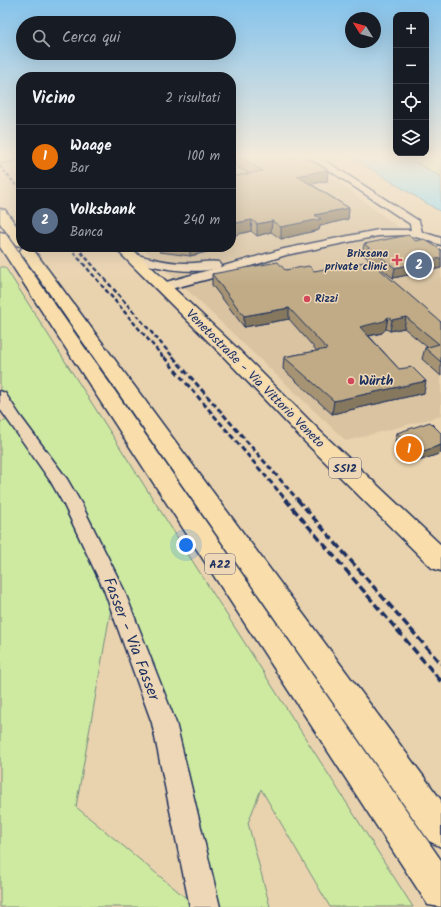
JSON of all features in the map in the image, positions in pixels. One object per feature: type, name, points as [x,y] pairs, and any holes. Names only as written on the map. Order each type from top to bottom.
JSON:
[{"type":"main road","points":[[0,213],[16,235]]},
{"type":"main road","name":"A22","points":[[0,236],[441,892]]},
{"type":"main road","name":"A22","points":[[28,252],[441,829]]},
{"type":"main road","name":"Venetostraße - Via Vittorio Veneto","points":[[127,252],[229,351],[314,438],[441,561]]},
{"type":"street","points":[[379,200],[414,223],[417,234]]},
{"type":"street","points":[[127,252],[167,266],[184,267],[206,266],[268,256],[378,233],[396,232],[417,234],[441,242]]},
{"type":"street","points":[[159,283],[212,274],[268,256]]},
{"type":"street","points":[[159,283],[206,266]]},
{"type":"street","name":"Fasser - Via Fasser","points":[[0,396],[14,419],[58,479],[73,505],[114,590],[164,723],[205,907]]},
{"type":"shaded area","points":[[236,200],[362,200],[402,230],[441,250],[441,416],[346,441],[147,252],[236,252]]},
{"type":"green space","points":[[0,267],[5,267],[413,907],[330,907],[261,789],[248,823],[270,907],[207,907],[114,591],[76,807],[197,907],[0,907],[0,422],[13,419],[0,396]]},
{"type":"water","points":[[422,200],[441,200],[441,212]]},
{"type":"building","points":[[236,200],[337,200],[349,208],[315,215],[321,219],[281,227],[272,221],[257,224],[252,220],[236,223]]},
{"type":"building","points":[[408,235],[416,241],[424,239],[441,250],[441,258],[395,268],[364,244]]},
{"type":"building","points":[[370,261],[441,322],[441,362],[425,348],[439,344],[406,317],[392,320],[388,317],[384,321],[360,327],[399,369],[412,367],[426,381],[334,401],[284,357],[327,349],[289,308],[244,316],[212,274],[278,262],[285,270],[309,266],[314,271]]},
{"type":"building","points":[[430,422],[441,433],[441,445],[418,453],[397,433]]},
{"type":"railway","points":[[73,252],[164,358]]},
{"type":"railway","points":[[81,252],[174,358]]},
{"type":"railway","points":[[164,357],[286,500]]},
{"type":"railway","points":[[173,357],[298,500]]},
{"type":"railway","points":[[285,499],[440,680]]},
{"type":"railway","points":[[297,499],[441,664]]},
{"type":"place","name":"Brixsana private clinic","points":[[397,260]]},
{"type":"place","name":"Volksbank","points":[[419,265]]},
{"type":"place","name":"Rizzi","points":[[307,299]]},
{"type":"place","name":"Würth","points":[[351,381]]},
{"type":"place","name":"Waage","points":[[409,449]]}]
